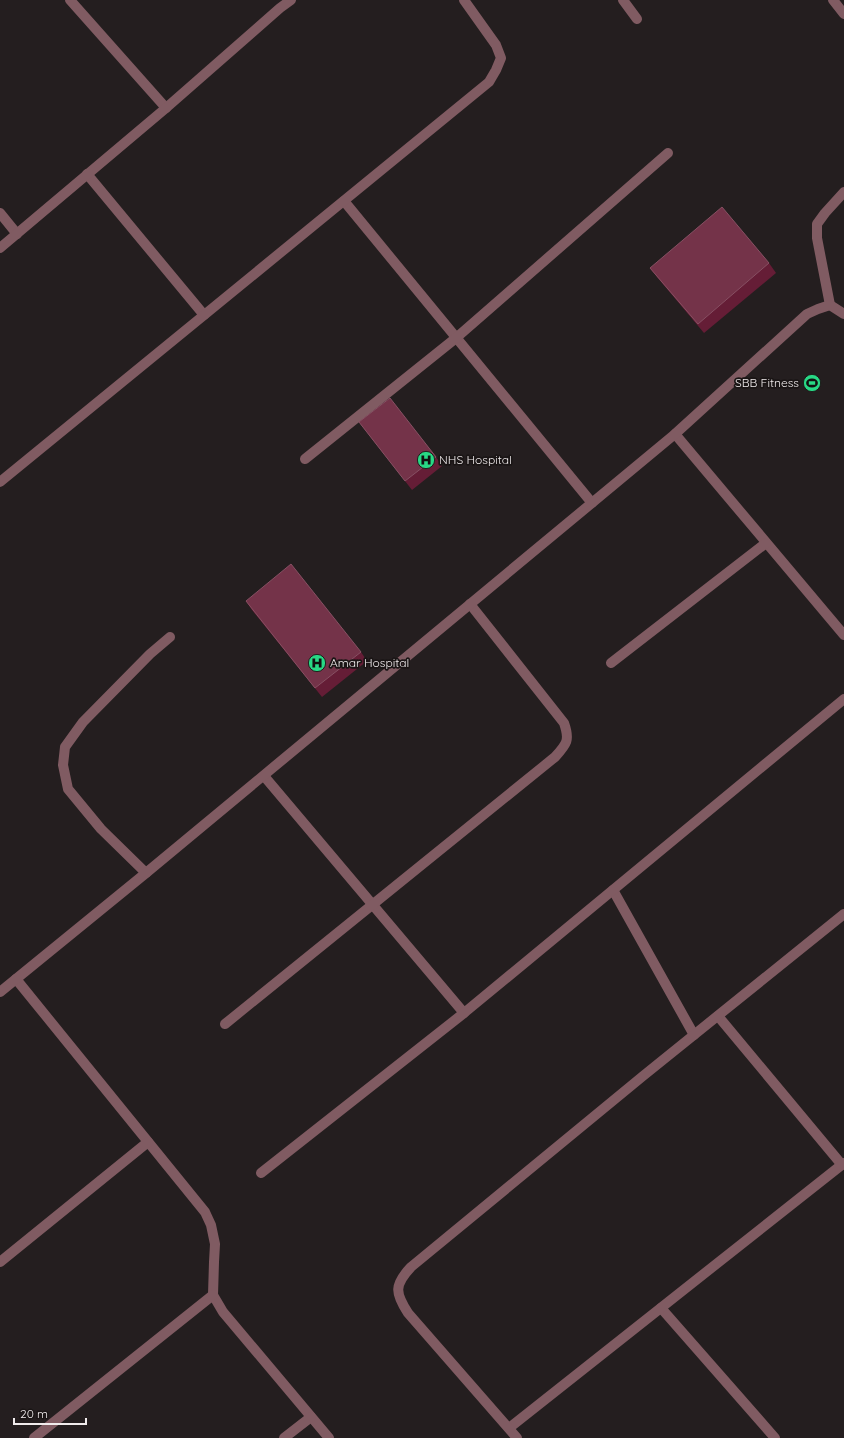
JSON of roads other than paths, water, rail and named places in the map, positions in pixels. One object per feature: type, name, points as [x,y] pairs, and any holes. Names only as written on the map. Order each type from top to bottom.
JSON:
[{"type":"street","points":[[70,0],[166,108]]},
{"type":"street","points":[[0,248],[291,0]]},
{"type":"street","points":[[0,482],[489,82],[501,58],[496,45],[464,0]]},
{"type":"street","points":[[623,0],[637,19]]},
{"type":"street","points":[[832,0],[844,14]]},
{"type":"street","points":[[305,459],[456,338],[668,153]]},
{"type":"street","points":[[87,174],[204,315]]},
{"type":"street","points":[[844,192],[825,213],[818,224],[817,238],[830,305],[844,314]]},
{"type":"street","points":[[344,201],[592,503]]},
{"type":"street","points":[[0,213],[17,234]]},
{"type":"street","points":[[0,992],[264,776],[675,434],[807,314],[818,308],[830,305]]},
{"type":"street","points":[[675,434],[844,635]]},
{"type":"street","points":[[611,663],[766,542]]},
{"type":"street","points":[[225,1024],[555,757],[565,746],[568,734],[564,723],[470,604]]},
{"type":"street","points":[[146,873],[101,829],[68,789],[63,765],[65,746],[83,722],[150,654],[170,637]]},
{"type":"street","points":[[261,1173],[464,1013],[844,699]]},
{"type":"street","points":[[264,776],[464,1013]]},
{"type":"street","points":[[613,890],[694,1035]]},
{"type":"street","points":[[517,1438],[408,1313],[401,1302],[398,1290],[402,1277],[412,1267],[694,1035],[844,914]]},
{"type":"street","points":[[16,979],[205,1212],[211,1225],[215,1244],[214,1295],[223,1312],[329,1438]]},
{"type":"street","points":[[509,1428],[843,1164],[718,1016]]},
{"type":"street","points":[[0,1262],[148,1142]]},
{"type":"street","points":[[34,1438],[214,1295]]},
{"type":"street","points":[[661,1308],[775,1438]]},
{"type":"street","points":[[284,1438],[311,1417]]},
{"type":"place","name":"SBB Fitness","points":[[812,383]]},
{"type":"place","name":"NHS Hospital","points":[[426,460]]},
{"type":"place","name":"Amar Hospital","points":[[317,663]]}]
